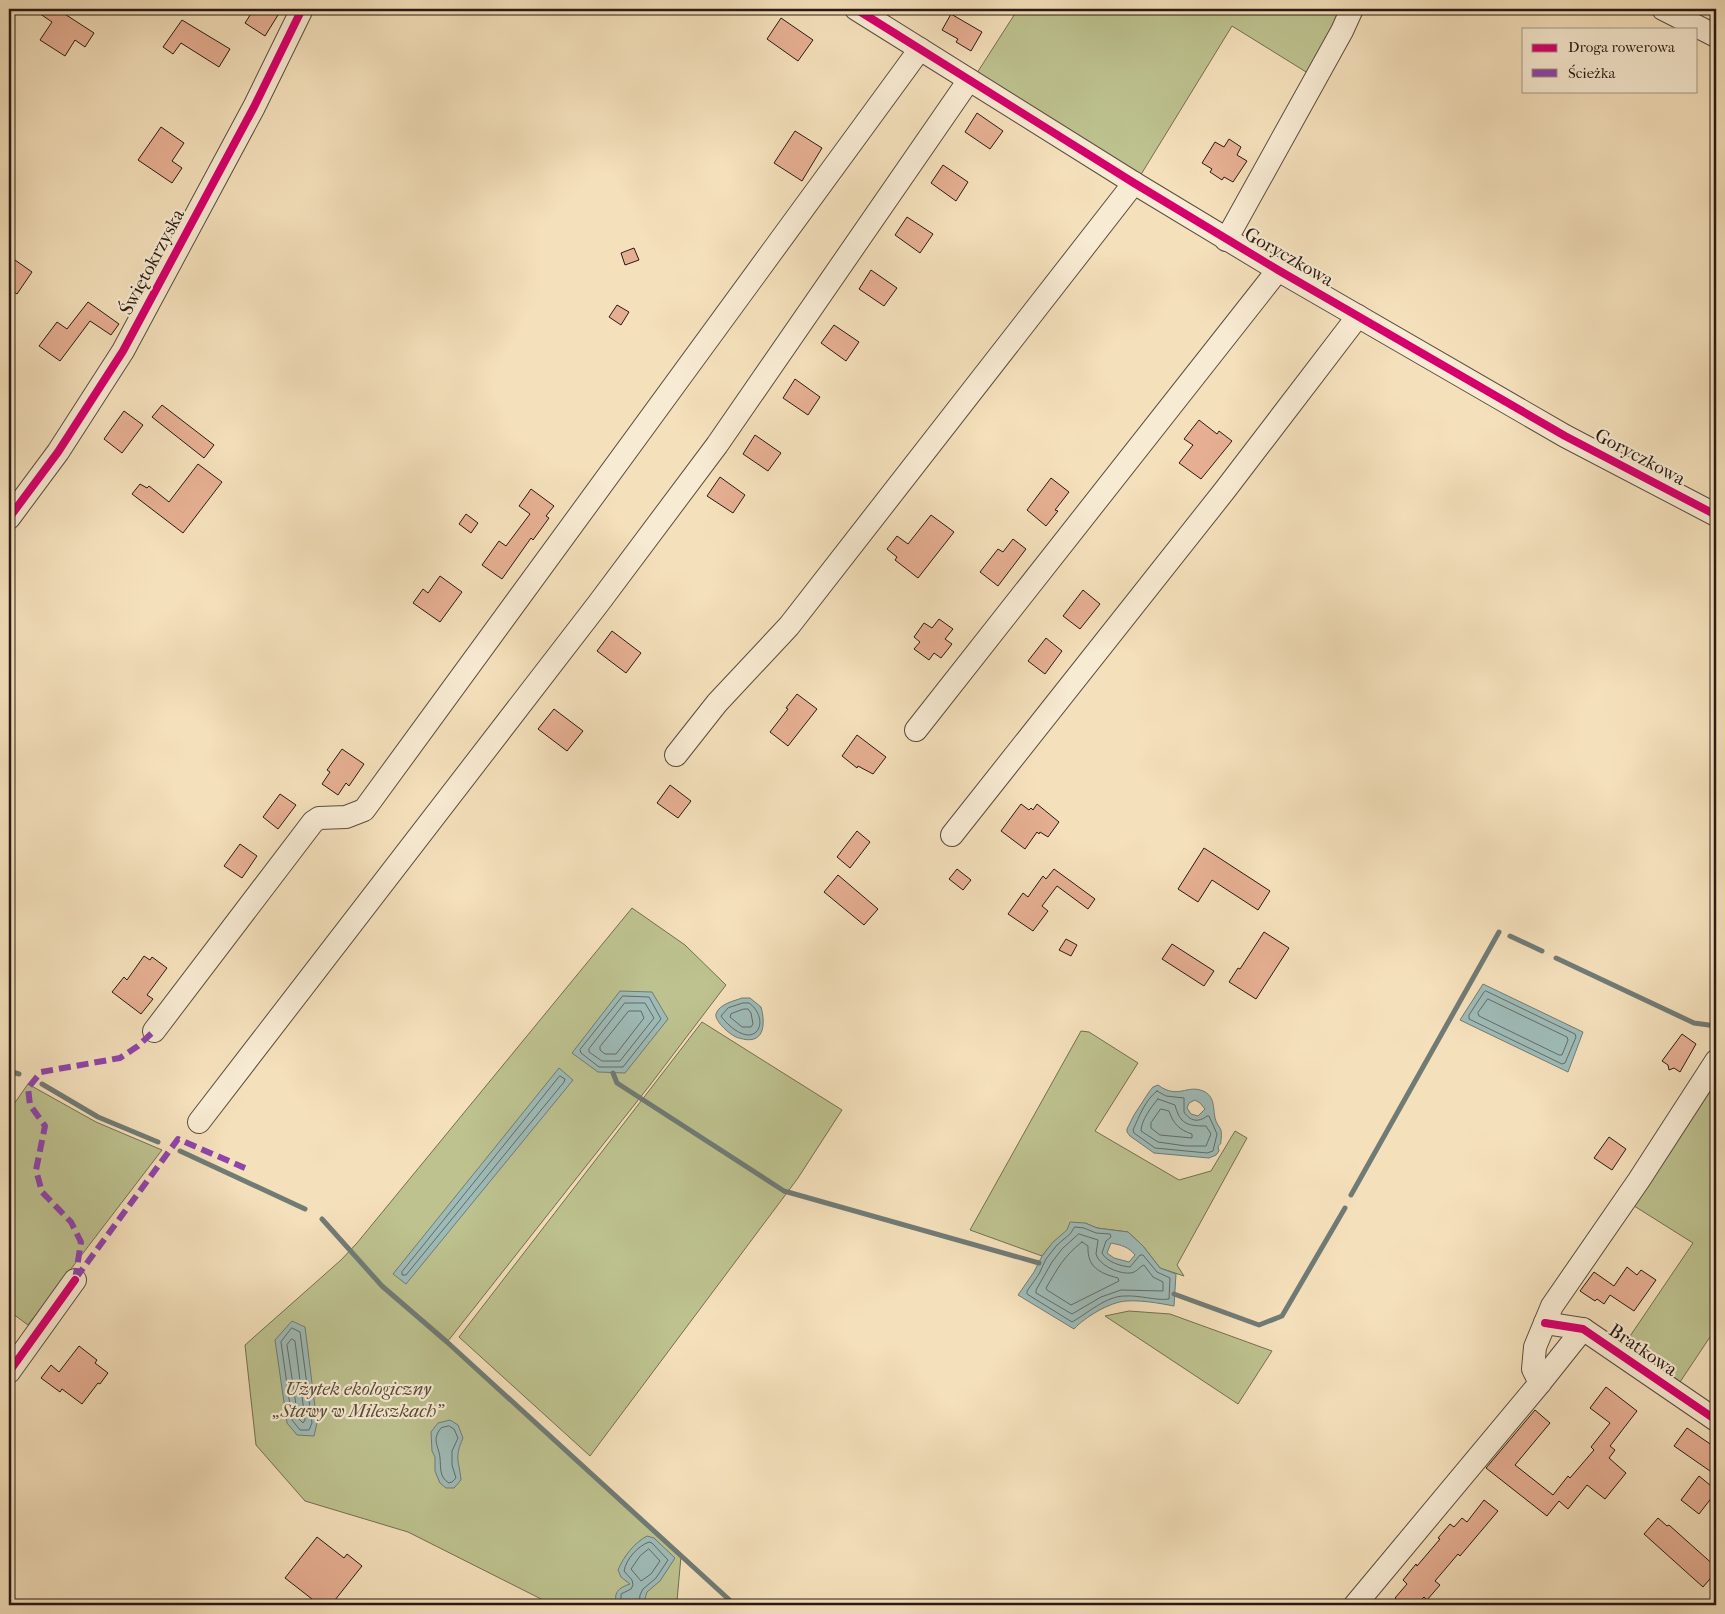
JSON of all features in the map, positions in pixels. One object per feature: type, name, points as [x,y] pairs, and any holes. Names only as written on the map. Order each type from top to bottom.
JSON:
[{"type":"street","name":"Świętokrzyska","points":[[9,518],[58,452],[123,351],[254,107],[302,9]]},
{"type":"street","name":"Goryczkowa","points":[[856,9],[1226,240],[1565,436],[1716,515]]},
{"type":"street","points":[[1226,240],[1342,32],[1352,9]]},
{"type":"street","points":[[1663,9],[1716,36]]},
{"type":"street","points":[[154,1030],[313,822],[319,818],[346,817],[364,810],[920,49]]},
{"type":"street","points":[[199,1122],[592,612],[717,445],[969,80]]},
{"type":"street","points":[[676,755],[717,703],[789,626],[1134,183]]},
{"type":"street","points":[[916,730],[1278,270]]},
{"type":"street","points":[[952,834],[1225,490],[1358,316]]},
{"type":"street","points":[[1540,1383],[1533,1369],[1535,1347],[1552,1306],[1639,1180],[1716,1061]]},
{"type":"street","points":[[9,1372],[75,1280]]},
{"type":"street","name":"Bratkowa","points":[[1545,1323],[1583,1329],[1716,1420]]},
{"type":"street","points":[[1355,1605],[1583,1329]]},
{"type":"green space","points":[[1018,9],[1343,9],[1311,75],[1232,26],[1137,181],[975,76]]},
{"type":"green space","name":"Użytek ekologiczny „Stawy w Mileszkach”","points":[[632,908],[685,945],[726,985],[650,1085],[448,1341],[681,1556],[677,1601],[671,1605],[553,1605],[408,1532],[305,1501],[256,1445],[245,1345],[341,1260],[357,1243]]},
{"type":"green space","points":[[702,1022],[842,1110],[798,1178],[590,1456],[459,1337]]},
{"type":"green space","points":[[1081,1031],[1089,1032],[1138,1063],[1095,1131],[1179,1180],[1211,1171],[1235,1131],[1247,1138],[1177,1265],[1184,1276],[1160,1268],[1143,1246],[1128,1232],[1097,1228],[1085,1223],[1060,1236],[1042,1256],[970,1230]]},
{"type":"green space","points":[[1716,1075],[1716,1328],[1680,1382],[1624,1345],[1693,1243],[1631,1204]]},
{"type":"green space","points":[[28,1084],[96,1122],[162,1150],[28,1325],[9,1311],[9,1111]]},
{"type":"green space","points":[[1129,1311],[1170,1314],[1272,1351],[1238,1404],[1105,1316]]},
{"type":"water","points":[[1483,984],[1583,1032],[1568,1072],[1460,1020]]},
{"type":"water","points":[[620,991],[652,992],[668,1019],[625,1073],[598,1072],[572,1053]]},
{"type":"water","points":[[742,998],[750,998],[761,1007],[763,1027],[754,1039],[747,1040],[732,1035],[716,1017],[720,1008],[727,1003]]},
{"type":"water","points":[[559,1068],[573,1080],[406,1284],[393,1274]]},
{"type":"water","points":[[1158,1085],[1177,1092],[1197,1089],[1210,1096],[1216,1122],[1221,1130],[1221,1143],[1218,1146],[1219,1151],[1216,1155],[1209,1158],[1154,1153],[1130,1136],[1127,1129],[1153,1087]],"holes":[[[1195,1100],[1205,1109],[1198,1116],[1191,1114],[1187,1108],[1189,1103]]]},
{"type":"water","points":[[1070,1222],[1085,1223],[1097,1228],[1128,1232],[1143,1246],[1160,1268],[1176,1274],[1174,1306],[1144,1301],[1120,1302],[1098,1311],[1074,1329],[1018,1295],[1034,1272],[1042,1256],[1053,1242],[1067,1230]],"holes":[[[1111,1243],[1127,1248],[1135,1255],[1129,1262],[1114,1258],[1107,1253]]]},
{"type":"water","points":[[292,1321],[305,1327],[317,1423],[314,1436],[297,1435],[287,1423],[275,1340]]},
{"type":"water","points":[[450,1420],[458,1425],[463,1438],[458,1455],[461,1480],[454,1488],[446,1488],[440,1483],[435,1471],[431,1432],[438,1423]]},
{"type":"water","points":[[647,1536],[654,1538],[675,1558],[660,1581],[647,1592],[643,1605],[617,1605],[617,1592],[622,1587],[630,1584],[621,1577],[618,1570],[630,1550]]},
{"type":"building","points":[[33,9],[57,9],[94,33],[85,47],[75,40],[65,56],[40,40],[52,22]]},
{"type":"building","points":[[254,9],[267,9],[278,15],[265,36],[245,23]]},
{"type":"building","points":[[951,14],[982,32],[971,51],[956,42],[958,39],[942,30]]},
{"type":"building","points":[[781,18],[813,40],[798,61],[767,39]]},
{"type":"building","points":[[182,20],[230,49],[219,67],[181,43],[173,54],[163,47]]},
{"type":"building","points":[[977,113],[1003,131],[990,149],[965,132]]},
{"type":"building","points":[[161,127],[184,143],[172,161],[182,168],[172,183],[138,160]]},
{"type":"building","points":[[795,131],[822,148],[802,181],[774,163]]},
{"type":"building","points":[[1229,139],[1241,147],[1237,155],[1247,161],[1233,182],[1224,177],[1222,180],[1210,172],[1212,169],[1202,163],[1215,142],[1224,147]]},
{"type":"building","points":[[943,165],[968,182],[956,201],[931,183]]},
{"type":"building","points":[[907,217],[933,234],[920,253],[895,235]]},
{"type":"building","points":[[634,248],[639,260],[625,265],[621,253]]},
{"type":"building","points":[[15,260],[32,272],[17,294],[9,288],[9,268]]},
{"type":"building","points":[[871,270],[897,288],[884,306],[859,289]]},
{"type":"building","points":[[88,302],[119,324],[111,335],[90,321],[60,361],[39,346],[57,322],[67,329]]},
{"type":"building","points":[[617,305],[629,312],[621,325],[609,317]]},
{"type":"building","points":[[834,325],[859,342],[846,361],[821,343]]},
{"type":"building","points":[[795,379],[820,397],[808,415],[783,398]]},
{"type":"building","points":[[162,405],[214,445],[204,458],[152,417]]},
{"type":"building","points":[[124,411],[143,425],[122,453],[104,439]]},
{"type":"building","points":[[1199,420],[1217,434],[1219,431],[1232,441],[1201,479],[1179,463],[1193,445],[1184,439]]},
{"type":"building","points":[[755,435],[781,453],[768,471],[743,454]]},
{"type":"building","points":[[198,464],[222,482],[183,533],[132,494],[140,484],[147,488],[149,486],[169,502]]},
{"type":"building","points":[[720,477],[745,495],[733,513],[707,496]]},
{"type":"building","points":[[1051,478],[1069,492],[1055,510],[1058,511],[1046,526],[1027,510]]},
{"type":"building","points":[[531,489],[554,506],[546,516],[549,518],[533,540],[531,538],[502,579],[482,565],[499,541],[506,546],[530,514],[519,506]]},
{"type":"building","points":[[466,514],[478,523],[471,533],[459,524]]},
{"type":"building","points":[[931,515],[954,532],[918,578],[895,560],[897,557],[887,549],[897,536],[908,544]]},
{"type":"building","points":[[1013,539],[1026,549],[998,586],[980,572],[998,549],[1003,552]]},
{"type":"building","points":[[440,576],[462,592],[440,622],[413,603],[423,589],[428,593]]},
{"type":"building","points":[[1083,590],[1100,604],[1080,629],[1063,616]]},
{"type":"building","points":[[939,619],[953,629],[945,639],[952,644],[941,658],[934,653],[929,660],[914,649],[920,642],[914,637],[924,623],[932,628]]},
{"type":"building","points":[[612,631],[641,653],[626,673],[597,651]]},
{"type":"building","points":[[1046,638],[1062,651],[1045,674],[1028,661]]},
{"type":"building","points":[[797,694],[817,709],[788,746],[770,732]]},
{"type":"building","points":[[554,709],[583,731],[567,751],[538,729]]},
{"type":"building","points":[[857,735],[886,757],[873,774],[858,766],[857,768],[842,756]]},
{"type":"building","points":[[342,749],[364,764],[349,786],[346,783],[338,795],[322,784],[330,772],[327,770]]},
{"type":"building","points":[[670,785],[691,801],[678,818],[657,803]]},
{"type":"building","points":[[280,794],[296,805],[278,829],[263,817]]},
{"type":"building","points":[[1021,804],[1029,810],[1031,808],[1033,810],[1037,804],[1059,822],[1048,837],[1037,832],[1025,849],[1001,831]]},
{"type":"building","points":[[857,831],[870,842],[850,868],[837,857]]},
{"type":"building","points":[[240,844],[257,856],[242,878],[224,866]]},
{"type":"building","points":[[1204,848],[1270,891],[1258,910],[1212,880],[1198,902],[1178,889]]},
{"type":"building","points":[[957,869],[971,880],[963,890],[949,879]]},
{"type":"building","points":[[1054,869],[1095,899],[1088,909],[1057,886],[1042,906],[1048,911],[1033,931],[1008,914],[1023,893],[1028,897],[1043,876],[1046,879]]},
{"type":"building","points":[[838,875],[878,909],[864,925],[824,892]]},
{"type":"building","points":[[1264,932],[1289,948],[1256,999],[1229,982],[1238,968],[1240,969]]},
{"type":"building","points":[[1066,939],[1077,945],[1071,956],[1059,950]]},
{"type":"building","points":[[1172,944],[1214,971],[1204,986],[1162,959]]},
{"type":"building","points":[[144,956],[150,960],[152,957],[167,968],[147,995],[153,999],[141,1014],[112,992],[124,977],[127,980]]},
{"type":"building","points":[[1682,1034],[1696,1044],[1680,1072],[1674,1068],[1669,1070],[1668,1065],[1662,1061]]},
{"type":"building","points":[[1609,1137],[1626,1149],[1612,1170],[1594,1158]]},
{"type":"building","points":[[1627,1267],[1637,1275],[1641,1270],[1656,1280],[1634,1311],[1610,1295],[1604,1304],[1597,1299],[1595,1301],[1580,1291],[1594,1272],[1614,1286]]},
{"type":"building","points":[[79,1346],[97,1360],[95,1363],[108,1373],[82,1404],[62,1389],[60,1392],[41,1378],[51,1365],[59,1372]]},
{"type":"building","points":[[1606,1387],[1637,1411],[1610,1446],[1615,1450],[1609,1458],[1626,1473],[1605,1499],[1587,1485],[1568,1509],[1559,1501],[1547,1516],[1486,1468],[1535,1410],[1550,1423],[1515,1465],[1553,1495],[1568,1476],[1570,1478],[1594,1450],[1591,1447],[1610,1423],[1590,1408]]},
{"type":"building","points":[[1687,1428],[1716,1448],[1716,1463],[1710,1471],[1674,1446]]},
{"type":"building","points":[[1699,1476],[1716,1492],[1699,1514],[1681,1500]]},
{"type":"building","points":[[1484,1500],[1498,1511],[1460,1556],[1458,1554],[1435,1581],[1440,1585],[1427,1600],[1424,1597],[1416,1605],[1403,1605],[1395,1598],[1407,1584],[1403,1580],[1440,1539],[1438,1538],[1450,1524],[1454,1527],[1462,1518],[1467,1522]]},
{"type":"building","points":[[1658,1518],[1667,1526],[1669,1525],[1716,1567],[1716,1572],[1703,1587],[1644,1534]]},
{"type":"building","points":[[317,1537],[344,1558],[347,1554],[362,1566],[331,1605],[307,1605],[312,1599],[285,1578]]},
{"type":"waterway","points":[[1351,1195],[1499,932]]},
{"type":"waterway","points":[[1510,936],[1542,951]]},
{"type":"waterway","points":[[1556,958],[1694,1023],[1716,1026]]},
{"type":"waterway","points":[[9,1071],[19,1074]]},
{"type":"waterway","points":[[613,1073],[617,1083],[784,1191],[1039,1263]]},
{"type":"waterway","points":[[42,1084],[98,1117],[158,1142]]},
{"type":"waterway","points":[[180,1151],[305,1209]]},
{"type":"waterway","points":[[1174,1294],[1259,1325],[1282,1316],[1345,1208]]},
{"type":"waterway","points":[[322,1219],[382,1286],[447,1342],[735,1605]]},
{"type":"marked path","points":[[75,1280],[81,1242],[71,1222],[42,1192],[36,1170],[45,1126],[30,1105],[28,1088],[41,1072],[120,1058],[138,1046],[154,1031]]},
{"type":"marked path","points":[[76,1278],[178,1139],[245,1168]]},
{"type":"cycle path","points":[[9,518],[58,452],[123,351],[254,107],[302,9]]},
{"type":"cycle path","points":[[856,9],[1134,183],[1278,270],[1565,436],[1716,515]]},
{"type":"cycle path","points":[[9,1372],[75,1280]]},
{"type":"cycle path","points":[[1545,1323],[1583,1329],[1716,1420]]}]
